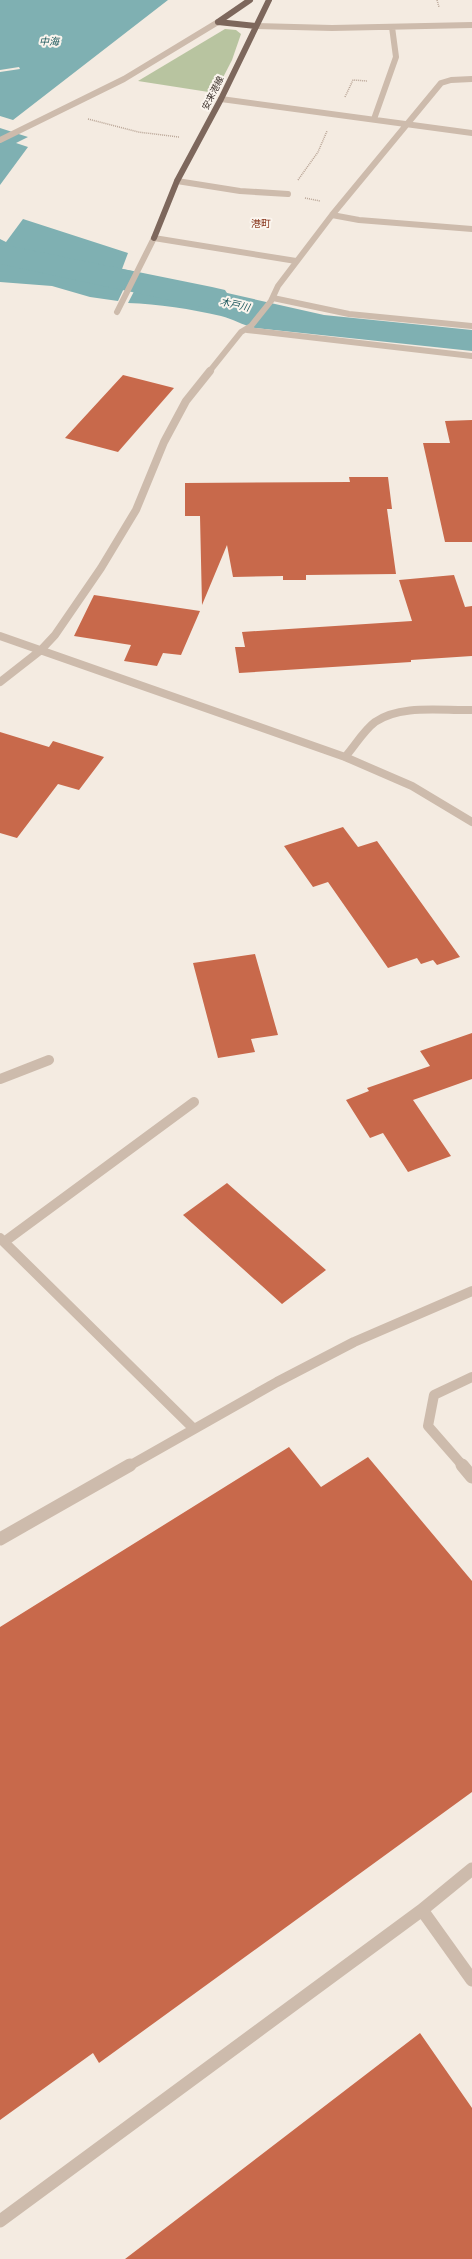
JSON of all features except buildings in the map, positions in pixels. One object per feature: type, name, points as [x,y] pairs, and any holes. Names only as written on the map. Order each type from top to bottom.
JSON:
[{"type":"main road","points":[[218,22],[250,0]]},
{"type":"main road","name":"安来港線","points":[[154,238],[177,182],[221,99],[269,0]]},
{"type":"main road","points":[[218,22],[256,26]]},
{"type":"street","points":[[0,140],[124,79],[218,22]]},
{"type":"street","points":[[256,26],[392,28],[472,25]]},
{"type":"street","points":[[374,119],[389,81],[396,57],[392,28]]},
{"type":"street","points":[[0,682],[41,650],[59,629],[101,568],[136,510],[164,442],[186,401],[241,332],[249,328],[272,299],[278,286],[296,261],[440,83],[450,80],[472,79]]},
{"type":"street","points":[[221,99],[472,133]]},
{"type":"street","points":[[177,182],[288,194]]},
{"type":"street","points":[[332,215],[359,220],[472,229]]},
{"type":"street","points":[[119,309],[154,238],[296,261]]},
{"type":"street","points":[[272,299],[349,314],[472,326]]},
{"type":"street","points":[[249,328],[472,356]]},
{"type":"street","points":[[0,636],[345,757],[412,786],[472,822]]},
{"type":"street","points":[[345,757],[374,723],[381,719],[402,713],[472,710]]},
{"type":"street","points":[[0,1079],[49,1060]]},
{"type":"street","points":[[194,1102],[2,1240],[194,1429]]},
{"type":"street","points":[[0,1539],[277,1382],[354,1342],[472,1291]]},
{"type":"street","points":[[472,1377],[434,1395],[428,1426],[472,1477]]},
{"type":"street","points":[[0,2221],[422,1910],[472,1869]]},
{"type":"street","points":[[422,1910],[472,1980]]},
{"type":"path","points":[[84,118],[138,132],[199,140]]},
{"type":"path","points":[[288,194],[340,206]]},
{"type":"green space","points":[[225,29],[236,30],[241,34],[232,60],[215,93],[138,81]]},
{"type":"water","name":"中海","points":[[0,0],[168,0],[13,120],[0,116],[0,72],[20,69],[19,67],[0,70]]},
{"type":"water","points":[[0,128],[28,137],[16,143],[28,147],[0,185]]},
{"type":"water","points":[[23,219],[128,253],[122,269],[132,271],[118,301],[90,297],[52,286],[0,282],[0,239],[6,242]]},
{"type":"water","points":[[143,274],[324,315],[472,330],[472,351],[255,328],[225,317],[198,311],[128,303]]},
{"type":"waterway","name":"木戸川","points":[[0,254],[212,298]]},
{"type":"district","name":"港町","points":[[261,223]]}]
